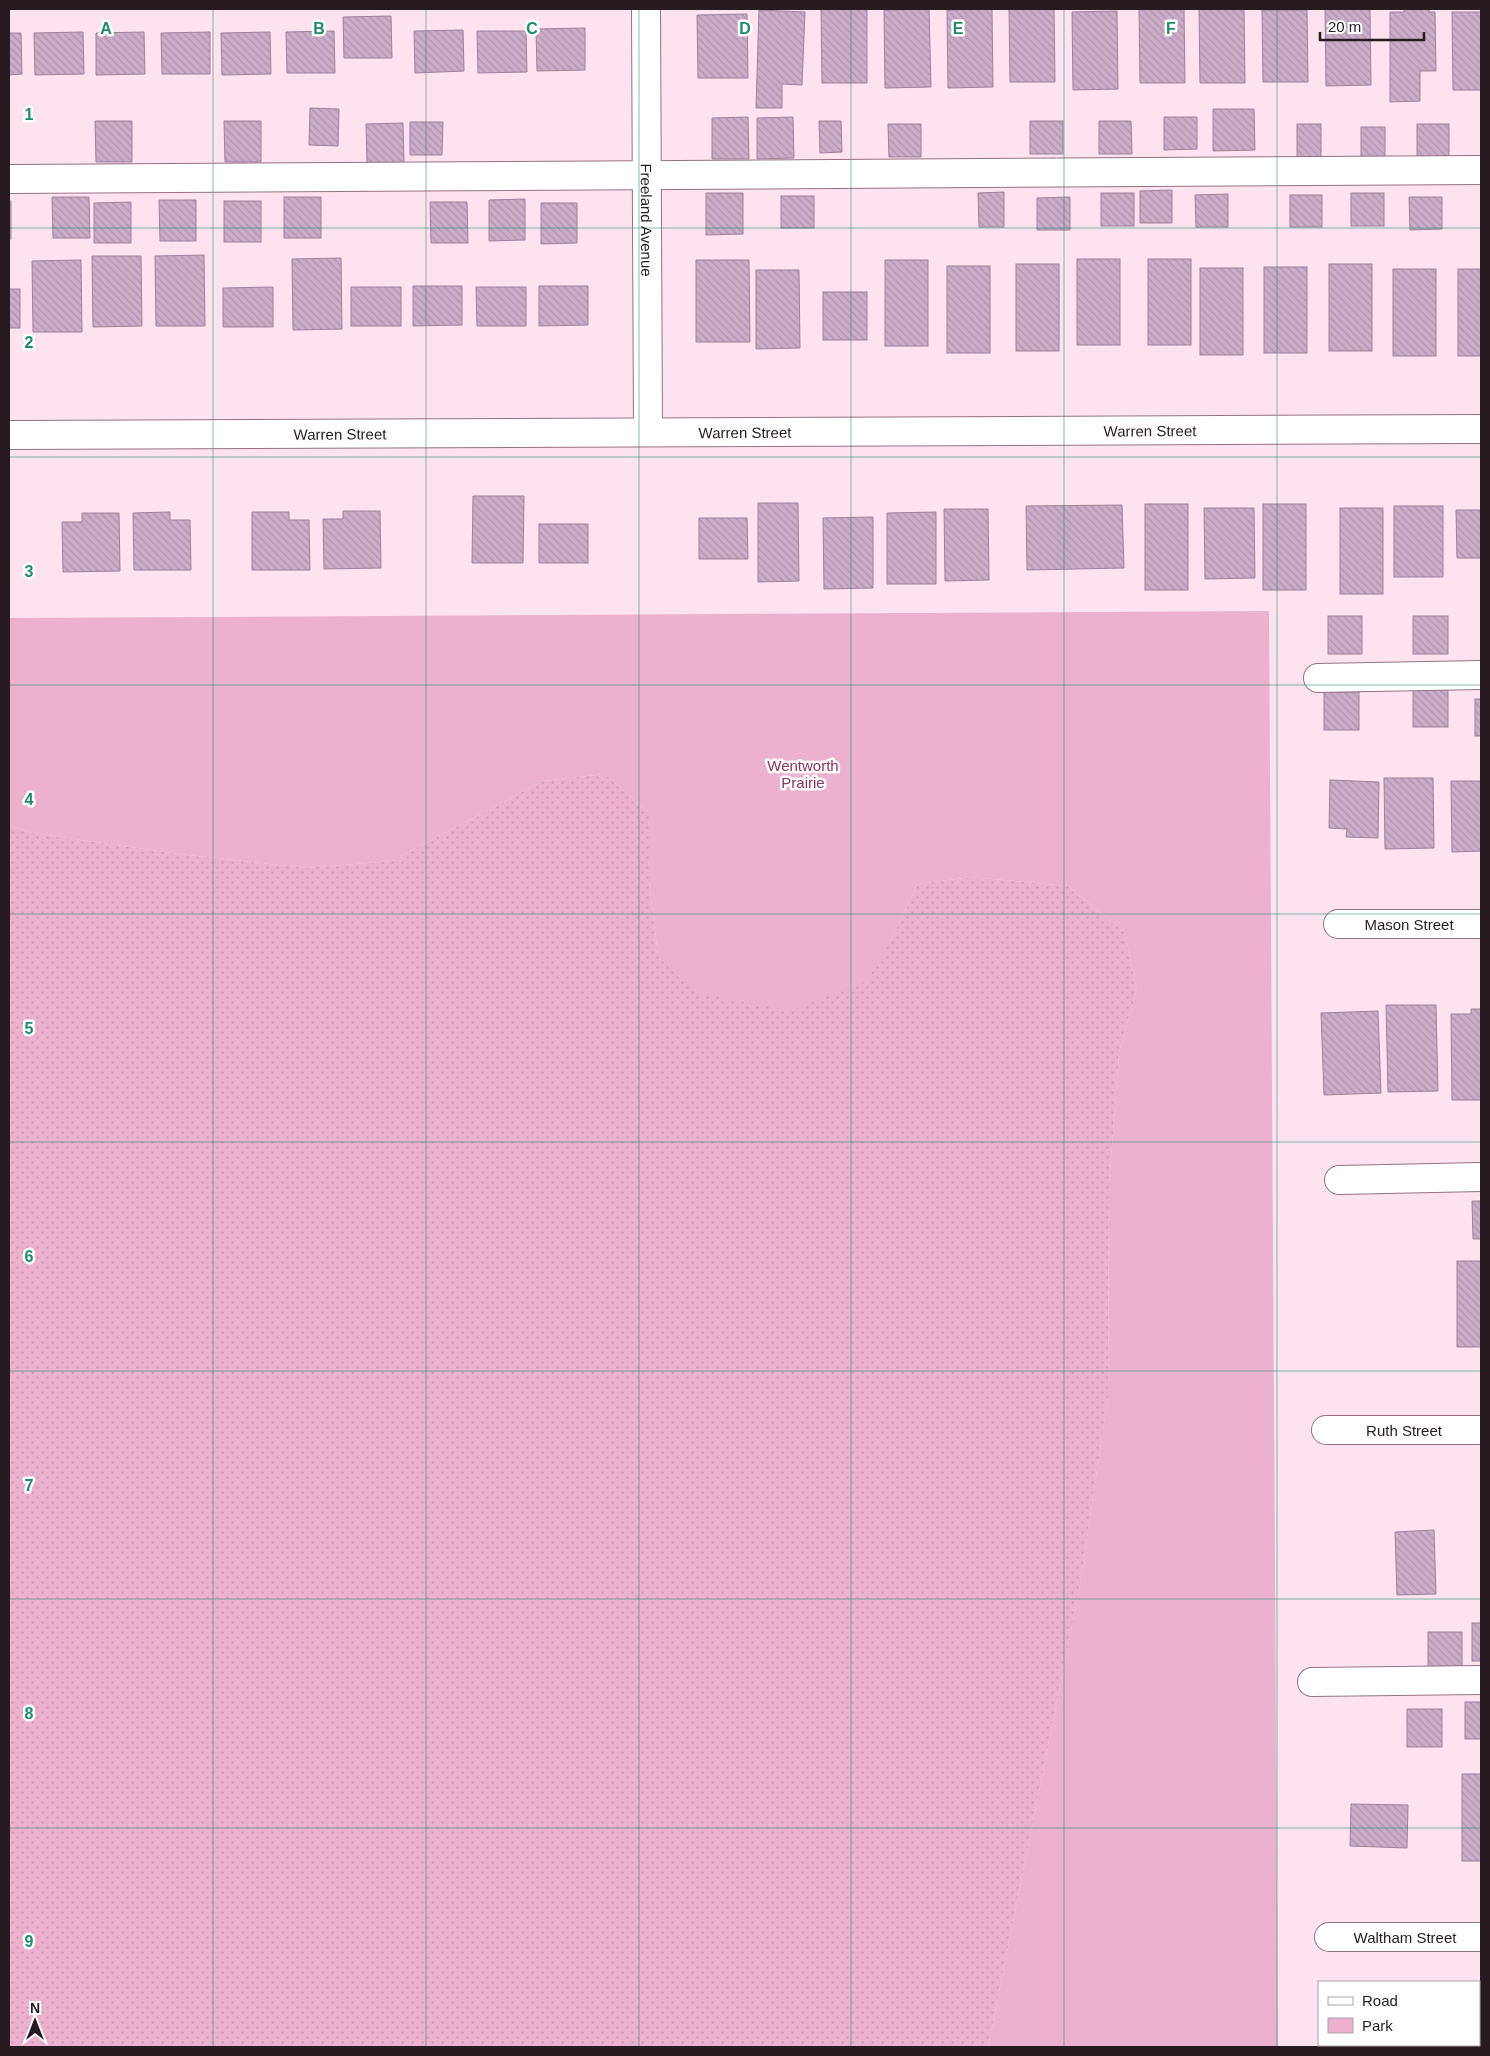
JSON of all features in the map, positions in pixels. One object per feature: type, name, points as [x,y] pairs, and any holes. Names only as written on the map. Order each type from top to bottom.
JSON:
[{"type":"street","name":"Freeland Avenue","points":[[646,9],[648,432]]},
{"type":"street","points":[[9,179],[1481,170]]},
{"type":"street","name":"Warren Street","points":[[9,435],[1481,429]]},
{"type":"street","points":[[1318,678],[1481,675]]},
{"type":"street","name":"Mason Street","points":[[1338,924],[1481,924]]},
{"type":"street","points":[[1339,1180],[1481,1177]]},
{"type":"street","name":"Ruth Street","points":[[1326,1430],[1481,1430]]},
{"type":"street","points":[[1312,1682],[1481,1680]]},
{"type":"street","name":"Waltham Street","points":[[1329,1937],[1481,1936]]},
{"type":"green space","name":"Wentworth Prairie","points":[[1269,611],[1278,2047],[988,2047],[1079,1591],[1108,1397],[1109,1185],[1119,1053],[1137,989],[1124,932],[1068,886],[971,877],[918,884],[891,940],[867,981],[790,1011],[698,993],[658,955],[649,882],[649,813],[605,774],[543,781],[392,861],[306,868],[179,854],[33,833],[9,826],[9,618]]},
{"type":"green space","points":[[605,774],[649,813],[649,882],[658,955],[891,940],[918,884],[971,877],[1068,886],[1124,932],[1137,989],[1119,1053],[1109,1185],[1108,1397],[1079,1591],[988,2047],[9,2047],[9,826],[33,833],[179,854],[306,868],[392,861],[543,781]]},
{"type":"building","points":[[821,9],[867,9],[867,83],[822,83]]},
{"type":"building","points":[[929,9],[931,87],[885,88],[884,10]]},
{"type":"building","points":[[992,9],[993,87],[948,88],[947,10]]},
{"type":"building","points":[[1009,9],[1054,9],[1055,82],[1010,82]]},
{"type":"building","points":[[1139,9],[1184,9],[1185,83],[1140,83]]},
{"type":"building","points":[[1199,9],[1244,9],[1245,83],[1200,83]]},
{"type":"building","points":[[1325,9],[1370,9],[1371,85],[1326,86]]},
{"type":"building","points":[[1404,9],[1429,9],[1429,12],[1435,12],[1436,71],[1420,71],[1420,101],[1390,102],[1390,12],[1404,12]]},
{"type":"building","points":[[759,10],[805,12],[802,85],[782,84],[782,108],[756,108]]},
{"type":"building","points":[[1262,10],[1307,10],[1308,82],[1263,82]]},
{"type":"building","points":[[1117,11],[1118,89],[1073,90],[1072,12]]},
{"type":"building","points":[[1452,12],[1481,12],[1481,90],[1453,90]]},
{"type":"building","points":[[747,14],[748,78],[698,78],[697,15]]},
{"type":"building","points":[[391,16],[392,58],[344,58],[343,17]]},
{"type":"building","points":[[585,28],[585,70],[537,71],[536,29]]},
{"type":"building","points":[[463,30],[464,71],[415,73],[414,31]]},
{"type":"building","points":[[334,31],[335,73],[287,73],[286,32]]},
{"type":"building","points":[[477,31],[526,31],[527,72],[478,73]]},
{"type":"building","points":[[83,32],[84,74],[35,75],[34,33]]},
{"type":"building","points":[[144,32],[145,74],[96,75],[96,33]]},
{"type":"building","points":[[210,32],[210,74],[162,74],[161,33]]},
{"type":"building","points":[[270,32],[271,74],[222,75],[221,33]]},
{"type":"building","points":[[9,33],[21,33],[22,74],[9,75]]},
{"type":"building","points":[[310,108],[339,109],[338,146],[309,145]]},
{"type":"building","points":[[1213,109],[1254,109],[1255,150],[1213,151]]},
{"type":"building","points":[[748,117],[749,159],[712,159],[712,118]]},
{"type":"building","points":[[793,117],[794,158],[757,159],[757,118]]},
{"type":"building","points":[[1164,117],[1197,117],[1197,149],[1164,150]]},
{"type":"building","points":[[95,121],[132,121],[132,162],[96,162]]},
{"type":"building","points":[[224,121],[261,121],[261,162],[225,162]]},
{"type":"building","points":[[819,121],[841,121],[842,152],[820,153]]},
{"type":"building","points":[[1030,121],[1063,121],[1063,154],[1030,154]]},
{"type":"building","points":[[1099,121],[1131,121],[1132,154],[1099,154]]},
{"type":"building","points":[[410,122],[443,122],[442,155],[410,155]]},
{"type":"building","points":[[403,123],[404,164],[367,165],[366,124]]},
{"type":"building","points":[[888,124],[921,124],[921,157],[889,157]]},
{"type":"building","points":[[1297,124],[1321,124],[1321,157],[1297,157]]},
{"type":"building","points":[[1417,124],[1449,124],[1449,157],[1417,157]]},
{"type":"building","points":[[1361,127],[1385,127],[1385,159],[1361,159]]},
{"type":"building","points":[[1172,190],[1172,223],[1140,223],[1140,191]]},
{"type":"building","points":[[1004,192],[1004,227],[979,227],[978,193]]},
{"type":"building","points":[[706,193],[743,193],[743,234],[706,235]]},
{"type":"building","points":[[1101,193],[1134,193],[1134,226],[1101,226]]},
{"type":"building","points":[[1351,193],[1384,193],[1384,226],[1351,226]]},
{"type":"building","points":[[1228,194],[1228,227],[1196,227],[1195,195]]},
{"type":"building","points":[[1290,195],[1322,195],[1322,227],[1290,227]]},
{"type":"building","points":[[781,196],[814,196],[814,228],[781,228]]},
{"type":"building","points":[[52,197],[89,197],[90,238],[53,238]]},
{"type":"building","points":[[284,197],[321,197],[321,238],[284,238]]},
{"type":"building","points":[[1070,197],[1070,230],[1037,230],[1037,198]]},
{"type":"building","points":[[1409,197],[1442,197],[1442,229],[1410,230]]},
{"type":"building","points":[[525,199],[525,240],[489,241],[489,200]]},
{"type":"building","points":[[159,200],[196,200],[196,241],[160,241]]},
{"type":"building","points":[[9,201],[11,201],[11,239],[9,239]]},
{"type":"building","points":[[224,201],[261,201],[261,242],[224,242]]},
{"type":"building","points":[[131,202],[131,243],[94,243],[94,203]]},
{"type":"building","points":[[430,202],[467,202],[468,243],[431,243]]},
{"type":"building","points":[[541,203],[577,203],[577,243],[541,244]]},
{"type":"building","points":[[204,255],[205,326],[156,326],[155,256]]},
{"type":"building","points":[[92,256],[141,256],[142,326],[93,327]]},
{"type":"building","points":[[341,258],[342,329],[293,330],[292,259]]},
{"type":"building","points":[[1077,259],[1120,259],[1120,345],[1077,345]]},
{"type":"building","points":[[1148,259],[1191,259],[1191,345],[1148,345]]},
{"type":"building","points":[[81,260],[82,332],[33,332],[32,261]]},
{"type":"building","points":[[696,260],[749,260],[750,342],[696,342]]},
{"type":"building","points":[[885,260],[928,260],[928,346],[885,346]]},
{"type":"building","points":[[1016,264],[1059,264],[1059,351],[1016,351]]},
{"type":"building","points":[[1329,264],[1372,264],[1372,351],[1329,351]]},
{"type":"building","points":[[947,266],[990,266],[990,353],[947,353]]},
{"type":"building","points":[[1264,267],[1307,267],[1307,353],[1264,353]]},
{"type":"building","points":[[1200,268],[1243,268],[1243,355],[1200,355]]},
{"type":"building","points":[[1393,269],[1436,269],[1436,356],[1393,356]]},
{"type":"building","points":[[1458,269],[1481,269],[1481,356],[1458,356]]},
{"type":"building","points":[[756,270],[799,270],[800,348],[756,349]]},
{"type":"building","points":[[413,286],[462,286],[462,325],[413,326]]},
{"type":"building","points":[[539,286],[588,286],[588,325],[539,326]]},
{"type":"building","points":[[273,287],[273,327],[223,327],[223,288]]},
{"type":"building","points":[[351,287],[401,287],[401,326],[351,326]]},
{"type":"building","points":[[476,287],[526,287],[526,326],[477,326]]},
{"type":"building","points":[[9,289],[20,289],[20,328],[9,328]]},
{"type":"building","points":[[823,292],[867,292],[867,340],[823,340]]},
{"type":"building","points":[[473,496],[524,496],[523,563],[472,563]]},
{"type":"building","points":[[758,503],[798,503],[799,581],[758,582]]},
{"type":"building","points":[[1145,504],[1188,504],[1188,590],[1145,590]]},
{"type":"building","points":[[1263,504],[1306,504],[1306,590],[1263,590]]},
{"type":"building","points":[[1122,505],[1124,568],[1027,570],[1026,506]]},
{"type":"building","points":[[1394,506],[1443,506],[1443,577],[1394,577]]},
{"type":"building","points":[[1204,508],[1254,508],[1255,578],[1205,579]]},
{"type":"building","points":[[1340,508],[1383,508],[1383,594],[1340,594]]},
{"type":"building","points":[[944,509],[988,509],[989,580],[945,581]]},
{"type":"building","points":[[1456,510],[1481,510],[1481,558],[1457,558]]},
{"type":"building","points":[[343,511],[380,511],[381,568],[324,569],[323,519],[343,519]]},
{"type":"building","points":[[170,512],[170,520],[190,520],[191,570],[134,570],[133,513]]},
{"type":"building","points":[[252,512],[289,512],[289,520],[309,520],[310,570],[252,570]]},
{"type":"building","points":[[936,512],[936,584],[887,584],[887,513]]},
{"type":"building","points":[[82,513],[119,513],[120,571],[63,572],[62,522],[82,522]]},
{"type":"building","points":[[873,517],[873,588],[824,589],[823,518]]},
{"type":"building","points":[[699,518],[747,518],[748,559],[699,559]]},
{"type":"building","points":[[539,524],[588,524],[588,563],[539,563]]},
{"type":"building","points":[[1328,616],[1362,616],[1362,654],[1328,654]]},
{"type":"building","points":[[1413,616],[1448,616],[1448,654],[1413,654]]},
{"type":"building","points":[[1413,689],[1448,689],[1448,727],[1413,727]]},
{"type":"building","points":[[1324,692],[1359,692],[1359,730],[1324,730]]},
{"type":"building","points":[[1475,699],[1481,699],[1481,736],[1475,736]]},
{"type":"building","points":[[1384,778],[1433,778],[1434,848],[1385,849]]},
{"type":"building","points":[[1330,780],[1379,782],[1378,838],[1346,837],[1347,829],[1329,828]]},
{"type":"building","points":[[1451,781],[1481,781],[1481,851],[1452,852]]},
{"type":"building","points":[[1386,1005],[1436,1005],[1438,1091],[1388,1092]]},
{"type":"building","points":[[1471,1009],[1481,1009],[1481,1100],[1452,1100],[1451,1014],[1471,1014]]},
{"type":"building","points":[[1378,1011],[1381,1093],[1324,1095],[1321,1013]]},
{"type":"building","points":[[1472,1201],[1481,1201],[1481,1239],[1473,1239]]},
{"type":"building","points":[[1457,1261],[1481,1261],[1481,1347],[1457,1347]]},
{"type":"building","points":[[1434,1530],[1436,1594],[1397,1595],[1395,1532]]},
{"type":"building","points":[[1472,1623],[1481,1623],[1481,1661],[1472,1661]]},
{"type":"building","points":[[1428,1632],[1462,1632],[1462,1670],[1428,1670]]},
{"type":"building","points":[[1465,1702],[1481,1702],[1481,1739],[1465,1739]]},
{"type":"building","points":[[1407,1709],[1442,1709],[1442,1747],[1407,1747]]},
{"type":"building","points":[[1462,1774],[1481,1774],[1481,1861],[1462,1861]]},
{"type":"building","points":[[1351,1804],[1408,1805],[1407,1848],[1350,1846]]},
{"type":"building","points":[[1481,2011],[1481,2047],[1454,2047],[1480,2046]]},
{"type":"building","points":[[1327,2046],[1370,2046],[1370,2047]]},
{"type":"building","points":[[1392,2046],[1435,2046],[1435,2047]]}]
